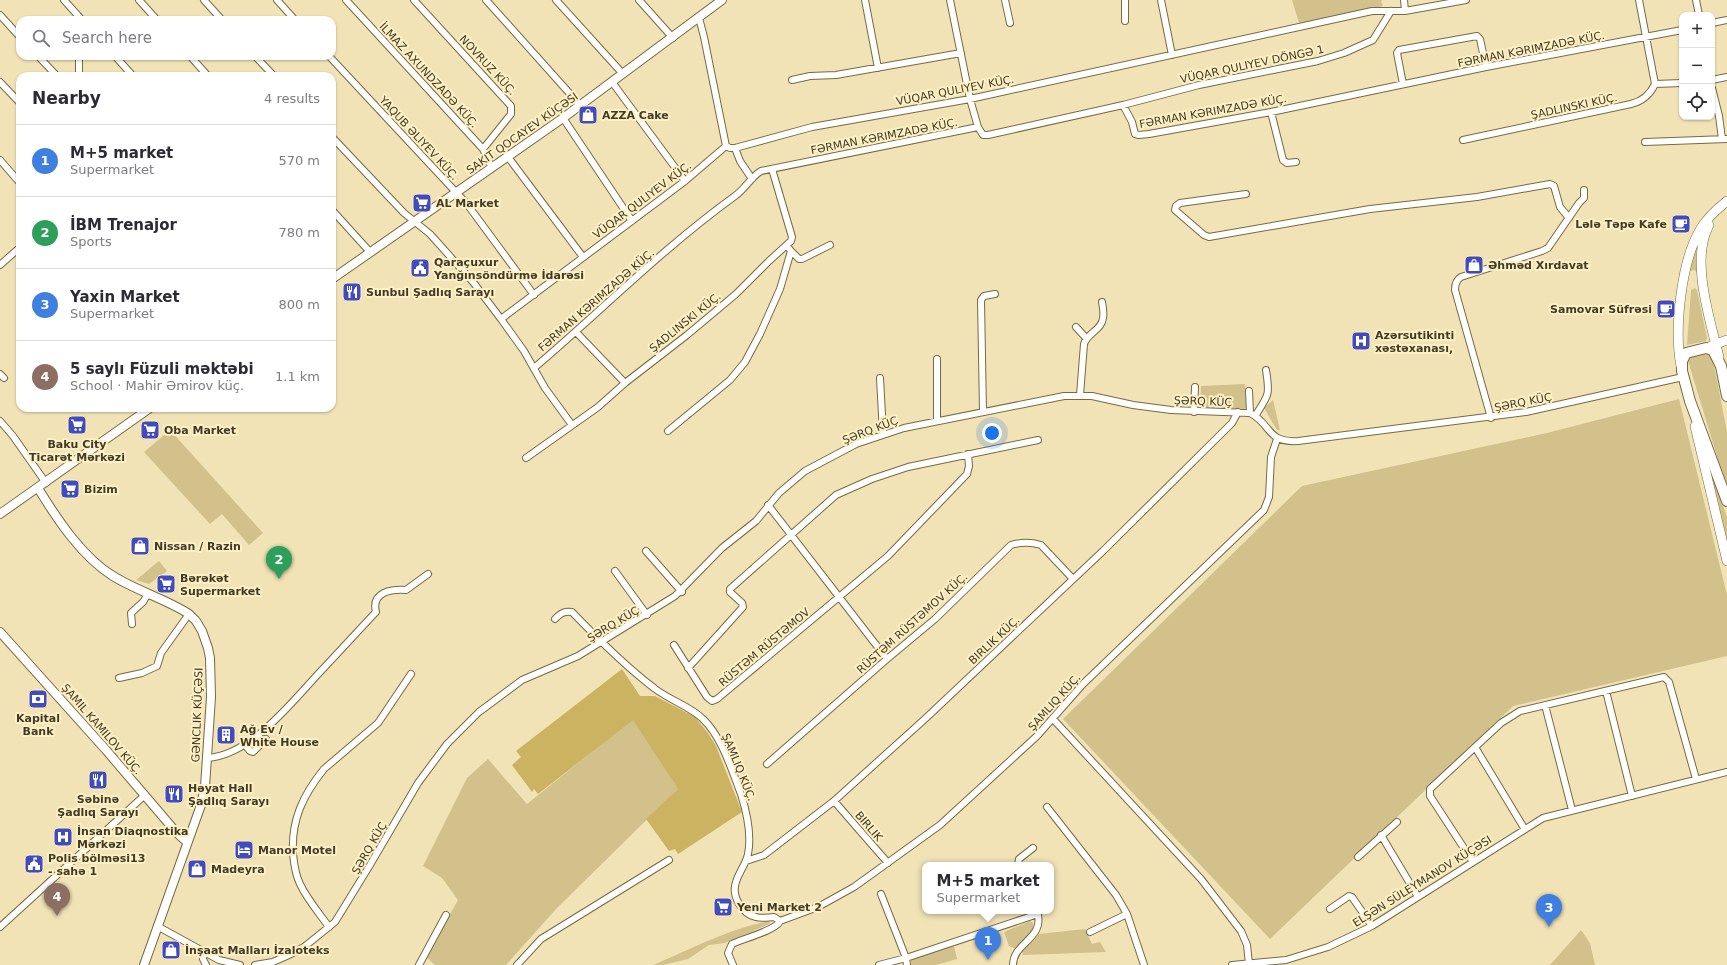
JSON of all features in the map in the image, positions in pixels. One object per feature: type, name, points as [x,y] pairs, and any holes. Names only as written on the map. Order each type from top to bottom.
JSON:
[{"type":"main road","points":[[1724,204],[1703,224],[1696,236],[1688,258],[1683,284],[1679,341],[1683,374],[1727,561]]},
{"type":"main road","points":[[1724,204],[1706,230],[1702,243],[1701,268],[1711,346],[1721,366],[1727,394]]},
{"type":"main road","points":[[1683,284],[1686,279],[1693,276],[1698,278],[1703,285]]},
{"type":"main road","points":[[1683,374],[1682,361],[1686,353],[1727,340]]},
{"type":"main road","points":[[1690,401],[1727,501]]},
{"type":"street","points":[[64,0],[78,16]]},
{"type":"street","points":[[139,0],[153,16]]},
{"type":"street","points":[[204,0],[218,16]]},
{"type":"street","points":[[277,0],[292,16]]},
{"type":"street","name":"İLMAZ AXUNDZADƏ KÜÇ.","points":[[346,0],[483,148],[492,168]]},
{"type":"street","name":"NOVRUZ KÜÇ.","points":[[414,0],[511,106],[511,114],[483,148]]},
{"type":"street","points":[[486,0],[580,105]]},
{"type":"street","points":[[556,0],[623,74]]},
{"type":"street","points":[[639,0],[672,38]]},
{"type":"street","name":"SAKIT QOCAYEV KÜÇƏSI","points":[[336,276],[563,118],[722,0]]},
{"type":"street","points":[[865,0],[878,68]]},
{"type":"street","points":[[950,0],[970,99],[978,127],[983,135],[1123,105]]},
{"type":"street","points":[[1005,0],[1010,23]]},
{"type":"street","points":[[1125,0],[1125,21]]},
{"type":"street","points":[[1161,0],[1172,55]]},
{"type":"street","points":[[1404,0],[1405,11]]},
{"type":"street","name":"VÜQAR QULIYEV KÜÇ.","points":[[502,319],[685,181],[726,146],[735,148],[812,127],[970,99],[1372,11],[1405,11],[1466,0]]},
{"type":"street","points":[[1639,0],[1655,84],[1679,83]]},
{"type":"street","points":[[1696,0],[1698,12]]},
{"type":"street","name":"VÜQAR QULIYEV DÖNGƏ 1","points":[[1123,105],[1199,85],[1318,61],[1344,53],[1373,40],[1391,11]]},
{"type":"street","points":[[0,15],[16,32]]},
{"type":"street","points":[[699,18],[726,146]]},
{"type":"street","points":[[1715,22],[1727,20]]},
{"type":"street","name":"FƏRMAN KƏRIMZADƏ KÜÇ.","points":[[1123,105],[1135,134],[1142,135],[1271,112],[1486,67],[1679,31]]},
{"type":"street","points":[[1403,84],[1397,53],[1399,50],[1477,36],[1480,39],[1486,67]]},
{"type":"street","points":[[792,80],[810,76],[828,76],[961,53]]},
{"type":"street","points":[[42,60],[53,72]]},
{"type":"street","points":[[79,60],[79,72]]},
{"type":"street","points":[[119,60],[129,72]]},
{"type":"street","points":[[194,60],[204,72]]},
{"type":"street","points":[[259,60],[270,72]]},
{"type":"street","name":"YAQUB ƏLIYEV KÜÇ.","points":[[333,60],[456,193],[489,232],[534,295]]},
{"type":"street","points":[[1715,79],[1727,76]]},
{"type":"street","points":[[0,82],[16,100]]},
{"type":"street","points":[[612,82],[685,181]]},
{"type":"street","name":"ŞADLINSKI KÜÇ.","points":[[1463,140],[1631,104],[1645,98],[1653,90],[1655,84]]},
{"type":"street","points":[[1645,142],[1725,139],[1715,100]]},
{"type":"street","points":[[1271,112],[1283,160],[1287,163],[1296,162]]},
{"type":"street","points":[[563,118],[632,221]]},
{"type":"street","name":"FƏRMAN KƏRIMZADƏ KÜÇ.","points":[[534,368],[576,332],[624,287],[712,212],[738,194],[761,172],[978,127]]},
{"type":"street","points":[[336,141],[404,213],[430,234],[447,252],[502,319],[534,368],[545,388],[572,425]]},
{"type":"street","points":[[735,148],[740,161],[752,179]]},
{"type":"street","points":[[508,157],[583,257]]},
{"type":"street","points":[[0,160],[16,178]]},
{"type":"street","points":[[772,169],[792,237],[787,246],[791,251],[802,258],[830,245]]},
{"type":"street","points":[[1246,194],[1180,203],[1176,206],[1175,210],[1204,235],[1210,237],[1370,210],[1477,197],[1550,184],[1554,186],[1560,207],[1569,218]]},
{"type":"street","points":[[1491,418],[1484,389],[1474,361],[1455,285],[1457,280],[1461,277],[1548,248],[1584,198],[1584,190]]},
{"type":"street","points":[[336,214],[370,252]]},
{"type":"street","name":"ŞADLINSKI KÜÇ.","points":[[526,458],[608,399],[625,383],[687,335],[736,294],[769,261],[787,246]]},
{"type":"street","points":[[0,265],[16,251]]},
{"type":"street","points":[[668,431],[730,380],[745,362],[760,334],[780,289],[791,251]]},
{"type":"street","points":[[982,412],[981,300],[984,296],[995,294]]},
{"type":"street","points":[[1080,395],[1084,344],[1086,338],[1102,324],[1104,318],[1102,302]]},
{"type":"street","points":[[1076,327],[1086,338]]},
{"type":"street","points":[[576,332],[625,383]]},
{"type":"street","points":[[937,359],[937,421]]},
{"type":"street","points":[[1253,414],[1267,397],[1269,392],[1266,370]]},
{"type":"street","name":"ŞƏRQ KÜÇ","points":[[1277,439],[1291,442],[1491,418],[1542,409],[1683,374]]},
{"type":"street","points":[[880,378],[883,434]]},
{"type":"street","points":[[1194,412],[1195,387]]},
{"type":"street","points":[[733,965],[728,953],[732,944],[773,928],[779,924],[780,921],[812,909],[854,887],[940,825],[960,808],[1038,736],[1083,684],[1264,510],[1269,497],[1271,457],[1277,439],[1253,414],[1249,391]]},
{"type":"street","name":"ŞƏRQ KÜÇ","points":[[255,965],[273,962],[291,954],[329,927],[339,916],[418,783],[447,744],[464,725],[522,680],[574,658],[647,615],[682,592],[722,548],[756,521],[768,505],[805,471],[856,444],[883,434],[937,421],[1064,396],[1080,395],[1146,407],[1194,412],[1238,412],[1253,414]]},
{"type":"street","points":[[0,514],[144,412]]},
{"type":"street","name":"BIRLIK KÜÇ.","points":[[746,861],[764,855],[834,801],[926,718],[1073,579],[1232,423],[1238,412]]},
{"type":"street","points":[[0,421],[13,436],[46,482]]},
{"type":"street","points":[[688,668],[742,607],[742,602],[730,592],[730,589],[836,495],[872,478],[908,466],[1038,440]]},
{"type":"street","name":"RÜSTƏM RÜSTƏMOV","points":[[674,645],[707,697],[712,700],[718,699],[888,556],[967,474],[969,466],[968,454]]},
{"type":"street","name":"GƏNCLIK KÜÇƏSI","points":[[38,488],[65,528],[96,563],[114,576],[189,614],[196,621],[202,631],[208,648],[210,658],[211,697],[208,758],[204,796],[144,965]]},
{"type":"street","points":[[768,505],[840,596],[887,659]]},
{"type":"street","name":"RÜSTƏM RÜSTƏMOV KÜÇ.","points":[[767,764],[954,602],[1011,545],[1018,543],[1035,543],[1041,546],[1073,579]]},
{"type":"street","points":[[646,551],[682,592]]},
{"type":"street","points":[[615,571],[647,615]]},
{"type":"street","points":[[208,758],[223,755],[244,744],[266,729],[376,612],[376,601],[386,591],[395,589],[406,590],[428,574]]},
{"type":"street","points":[[132,624],[131,614],[143,602],[148,594]]},
{"type":"street","points":[[555,619],[561,613],[566,611],[572,612],[601,642],[655,689],[703,718],[714,732],[734,775],[746,808],[749,839],[748,854],[734,889],[737,900],[752,916],[760,918],[774,917],[780,921]]},
{"type":"street","points":[[119,678],[142,673],[157,666],[161,653],[189,614]]},
{"type":"street","name":"ŞAMIL KAMILOV KÜÇ.","points":[[0,632],[176,832],[187,842]]},
{"type":"street","points":[[329,927],[306,894],[297,877],[292,840],[295,822],[304,798],[318,776],[324,769],[378,723],[411,674]]},
{"type":"street","points":[[1473,862],[1430,796],[1429,790],[1501,723],[1514,713],[1606,691],[1660,676],[1667,678],[1696,779]]},
{"type":"street","points":[[1606,691],[1632,796]]},
{"type":"street","points":[[1545,705],[1572,810]]},
{"type":"street","points":[[1053,719],[1201,879],[1241,931],[1247,946],[1250,964]]},
{"type":"street","points":[[244,744],[250,751],[253,752],[266,740]]},
{"type":"street","points":[[1475,747],[1524,828]]},
{"type":"street","name":"ELŞƏN SÜLEYMANOV KÜÇƏSI","points":[[1232,965],[1286,960],[1328,947],[1372,926],[1524,828],[1543,818],[1727,772]]},
{"type":"street","points":[[0,927],[145,795]]},
{"type":"street","name":"BIRLIK","points":[[834,801],[888,863]]},
{"type":"street","points":[[1048,807],[1116,895],[1126,914],[1144,965]]},
{"type":"street","points":[[1358,857],[1396,822]]},
{"type":"street","points":[[1382,835],[1418,897]]},
{"type":"street","points":[[1018,862],[1019,859],[1033,848]]},
{"type":"street","points":[[517,965],[541,939],[669,860]]},
{"type":"street","points":[[880,894],[906,958],[907,965]]},
{"type":"street","points":[[1330,909],[1349,896],[1352,897],[1372,926]]},
{"type":"street","points":[[879,965],[906,958],[1031,914]]},
{"type":"street","points":[[1013,965],[1014,956],[1037,929],[1040,923],[1038,914]]},
{"type":"street","points":[[1090,932],[1126,914]]},
{"type":"street","points":[[419,965],[446,915]]},
{"type":"street","points":[[157,926],[224,962],[240,965]]},
{"type":"street","points":[[203,951],[203,959],[206,965]]},
{"type":"shaded area","points":[[1292,0],[1383,0],[1381,1],[1383,6],[1299,23]]},
{"type":"shaded area","points":[[1698,244],[1696,252],[1697,272],[1694,270],[1690,271],[1691,263]]},
{"type":"shaded area","points":[[1695,288],[1697,290],[1707,338],[1706,341],[1687,345],[1691,290]]},
{"type":"shaded area","points":[[1708,352],[1712,355],[1727,432],[1727,489],[1688,361],[1690,358]]},
{"type":"shaded area","points":[[1245,384],[1246,408],[1200,408],[1201,386]]},
{"type":"shaded area","points":[[1679,399],[1727,595],[1727,656],[1513,706],[1270,939],[1063,719],[1302,486],[1547,433]]},
{"type":"shaded area","points":[[1273,400],[1280,430],[1277,430],[1264,408]]},
{"type":"shaded area","points":[[170,430],[263,533],[249,545],[222,514],[210,524],[144,452]]},
{"type":"shaded area","points":[[1710,470],[1727,517],[1727,539]]},
{"type":"shaded area","points":[[159,561],[167,571],[149,584],[136,580]]},
{"type":"shaded area","points":[[622,669],[640,696],[655,696],[695,717],[716,746],[742,812],[678,854],[675,849],[669,851],[646,819],[678,789],[633,720],[538,794],[534,789],[532,792],[512,765],[521,757],[516,751]]},
{"type":"shaded area","points":[[633,719],[678,789],[557,908],[506,965],[435,965],[426,957],[458,900],[442,878],[423,866],[467,778],[488,759],[527,804]]},
{"type":"shaded area","points":[[769,921],[769,924],[725,943],[709,945],[688,959],[663,965],[653,965],[725,934]]},
{"type":"shaded area","points":[[1030,921],[1033,923],[1033,930],[1016,949],[1009,946],[1004,932]]},
{"type":"shaded area","points":[[1085,929],[1092,944],[1100,942],[1106,952],[1023,955],[1022,951],[1039,934]]},
{"type":"shaded area","points":[[1581,930],[1590,943],[1595,965],[1550,965]]},
{"type":"shaded area","points":[[954,946],[957,959],[936,965],[910,965],[911,959]]},
{"type":"place","name":"AZZA Cake","points":[[588,115]]},
{"type":"place","name":"AL Market","points":[[422,203]]},
{"type":"place","name":"Lələ Təpə Kafe","points":[[1681,224]]},
{"type":"place","name":"Əhməd Xırdavat","points":[[1474,265]]},
{"type":"place","name":"Qaraçuxur Yanğınsöndürmə İdarəsi","points":[[420,268]]},
{"type":"place","name":"Sunbul Şadlıq Sarayı","points":[[352,292]]},
{"type":"place","name":"Samovar Süfrəsi","points":[[1666,309]]},
{"type":"place","name":"Azərsutikinti xəstəxanası,","points":[[1361,341]]},
{"type":"place","name":"Baku City Ticarət Mərkəzi","points":[[77,425]]},
{"type":"place","name":"Oba Market","points":[[150,430]]},
{"type":"place","name":"Bizim","points":[[70,489]]},
{"type":"place","name":"Nissan / Razin","points":[[140,546]]},
{"type":"place","name":"İBM Trenajor","points":[[279,579]]},
{"type":"place","name":"Bərəkət Supermarket","points":[[166,584]]},
{"type":"place","name":"Kapital Bank","points":[[38,699]]},
{"type":"place","name":"Ağ Ev / White House","points":[[226,735]]},
{"type":"place","name":"Səbinə Şadlıq Sarayı","points":[[98,780]]},
{"type":"place","name":"Həyat Hall Şadlıq Sarayı","points":[[174,794]]},
{"type":"place","name":"İnsan Diaqnostika Mərkəzi","points":[[63,837]]},
{"type":"place","name":"Manor Motel","points":[[244,850]]},
{"type":"place","name":"Polis bölməsi13 - sahə 1","points":[[34,864]]},
{"type":"place","name":"Madeyra","points":[[197,869]]},
{"type":"place","name":"Yeni Market 2","points":[[723,907]]},
{"type":"place","name":"5 saylı Füzuli məktəbi","points":[[57,916]]},
{"type":"place","name":"Yaxin Market","points":[[1549,927]]},
{"type":"place","name":"İnşaat Malları İzaloteks","points":[[171,950]]},
{"type":"place","name":"М+5 market","points":[[988,960]]}]
